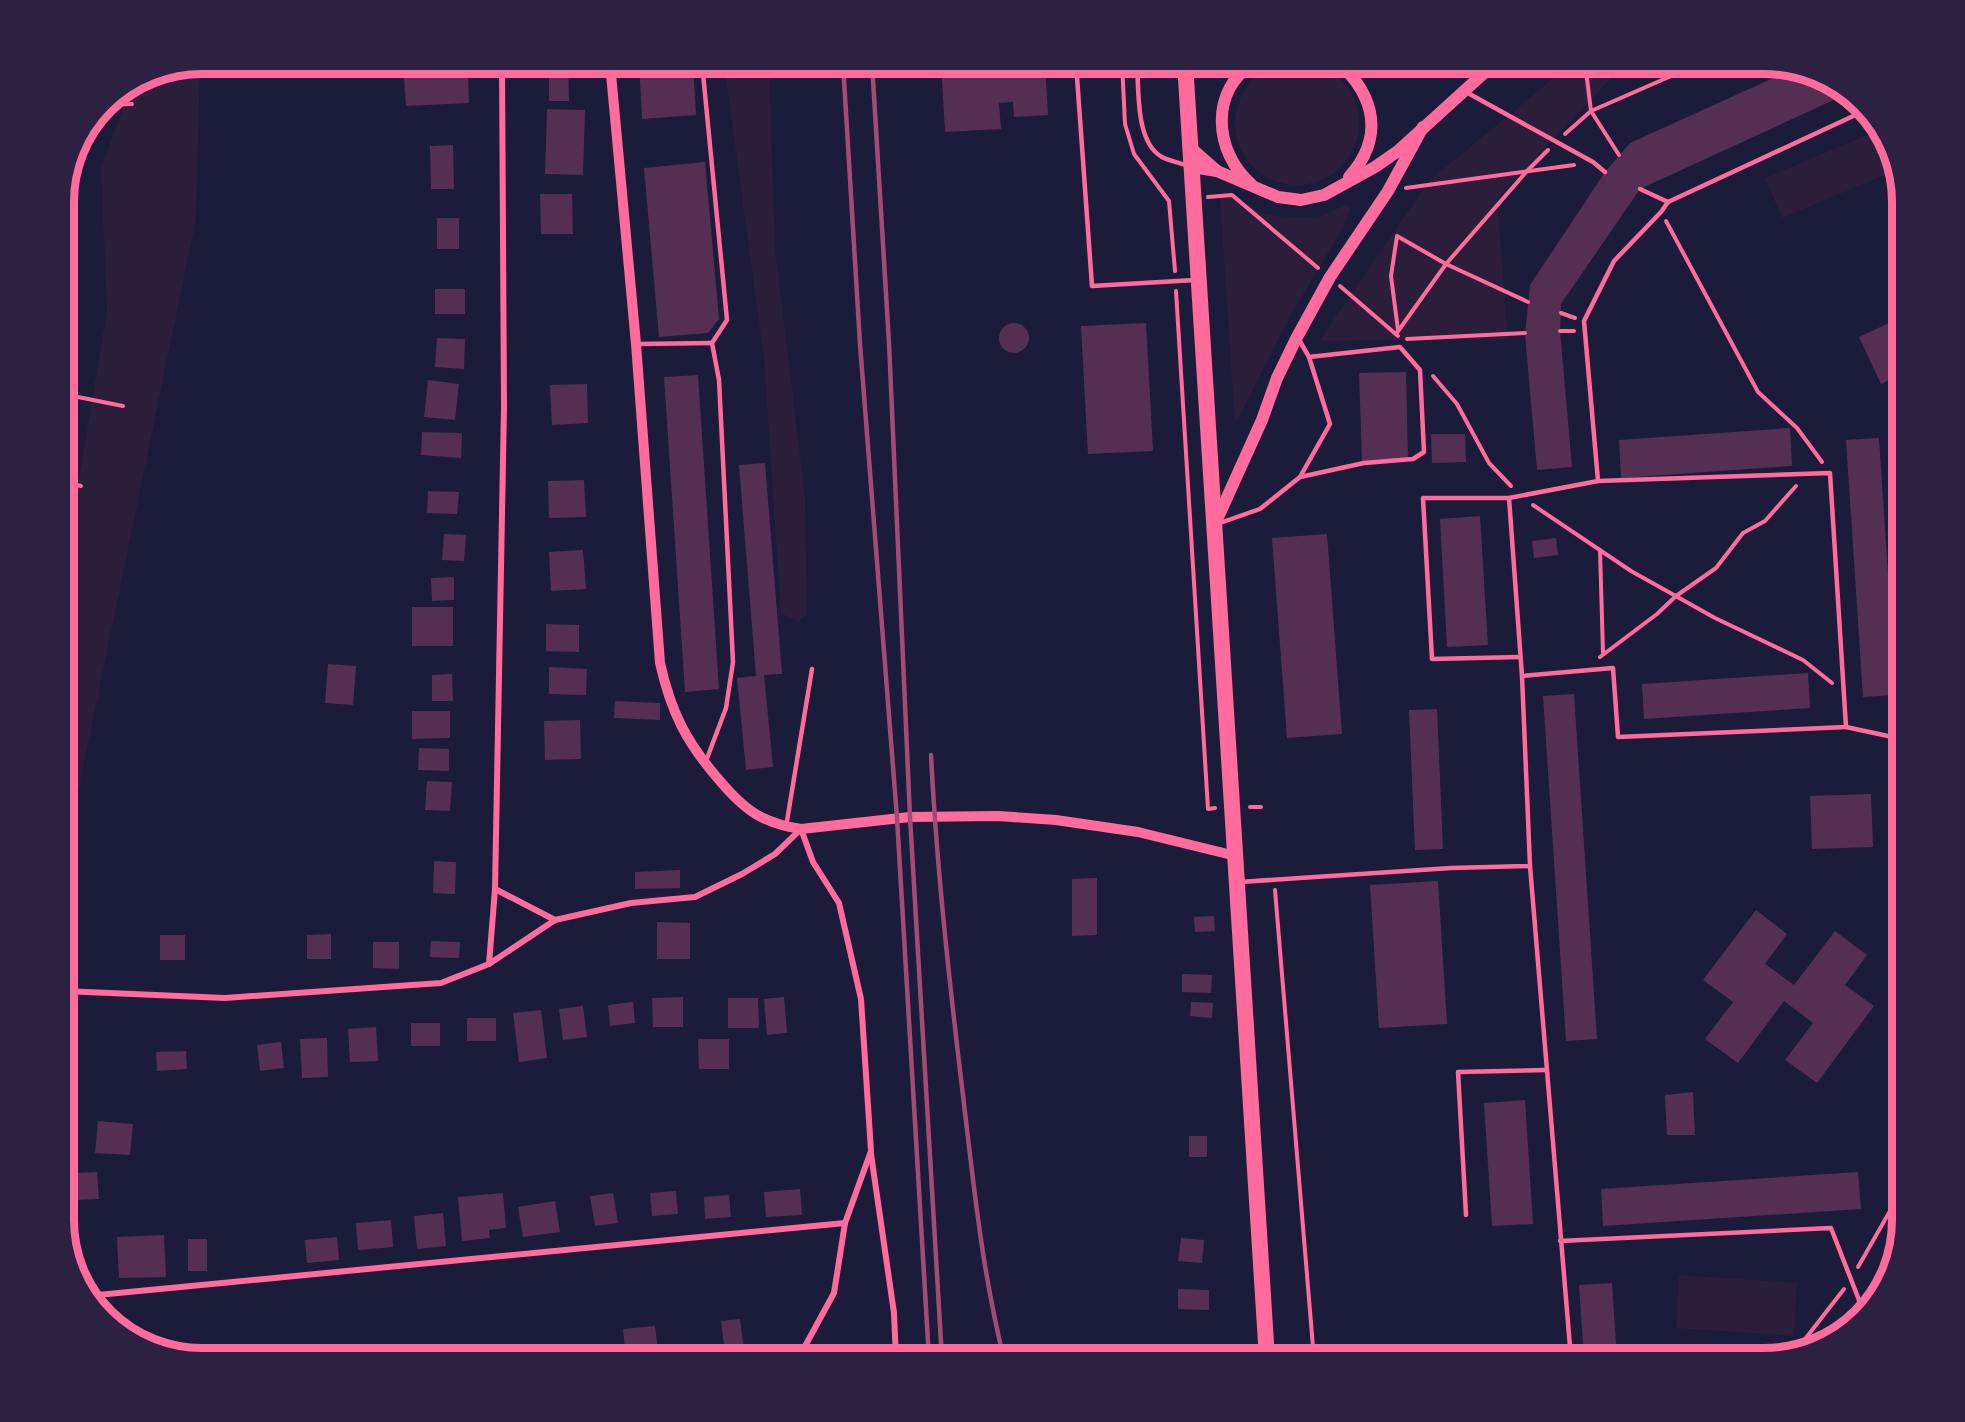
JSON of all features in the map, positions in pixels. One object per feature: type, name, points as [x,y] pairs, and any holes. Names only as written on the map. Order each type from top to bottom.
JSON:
[{"type":"highway","points":[[1186,74],[1266,1348]]},
{"type":"main road","points":[[1242,74],[1235,80],[1226,98],[1221,118],[1222,139],[1229,158],[1241,175],[1256,188]]},
{"type":"main road","points":[[1344,183],[1360,165],[1369,144],[1372,121],[1367,98],[1352,74]]},
{"type":"main road","points":[[1192,167],[1217,171],[1278,197],[1301,200],[1324,195],[1398,151],[1482,74]]},
{"type":"main road","points":[[1215,525],[1262,420],[1276,378],[1297,337],[1330,278],[1388,191],[1423,127]]},
{"type":"main road","points":[[1191,148],[1217,171]]},
{"type":"street","points":[[489,964],[495,889],[504,407],[502,74]]},
{"type":"street","points":[[611,74],[636,344],[660,663],[668,696],[684,733],[705,764],[734,798],[760,817],[801,829],[927,815],[998,816],[1056,820],[1138,832],[1236,856]]},
{"type":"street","points":[[74,991],[225,998],[441,983],[489,964],[555,920],[631,903],[695,897],[742,874],[775,854],[801,829]]},
{"type":"street","points":[[801,829],[813,862],[839,903],[861,999],[871,1151],[894,1314],[896,1348]]},
{"type":"street","points":[[495,889],[555,920]]},
{"type":"street","points":[[804,1348],[834,1293],[845,1222],[871,1151]]},
{"type":"street","points":[[97,1295],[845,1222]]},
{"type":"lane","points":[[703,74],[727,320],[712,343],[719,380],[733,662],[726,708],[705,764]]},
{"type":"lane","points":[[1077,74],[1092,286],[1198,280]]},
{"type":"lane","points":[[1138,74],[1141,124],[1149,142],[1161,156],[1192,167]]},
{"type":"lane","points":[[1464,90],[1593,162],[1605,172]]},
{"type":"lane","points":[[1598,482],[1584,321],[1614,261],[1661,213],[1668,202],[1857,114]]},
{"type":"lane","points":[[1640,189],[1668,202]]},
{"type":"lane","points":[[1215,525],[1260,509],[1300,477],[1330,424],[1309,357],[1297,337]]},
{"type":"lane","points":[[636,344],[712,343]]},
{"type":"lane","points":[[1300,477],[1364,464],[1413,459],[1424,452],[1420,370],[1400,347],[1309,357]]},
{"type":"lane","points":[[1520,657],[1432,659],[1423,498],[1509,498],[1598,482],[1830,474],[1846,728]]},
{"type":"lane","points":[[1509,498],[1522,676],[1530,866],[1570,1348]]},
{"type":"lane","points":[[1522,676],[1614,668],[1618,737],[1846,728],[1892,737]]},
{"type":"lane","points":[[786,826],[812,669]]},
{"type":"lane","points":[[1238,882],[1451,868],[1530,866]]},
{"type":"lane","points":[[1466,1215],[1458,1072],[1546,1070]]},
{"type":"lane","points":[[1560,1241],[1831,1228],[1859,1305]]},
{"type":"path","points":[[1123,74],[1125,124],[1134,154],[1169,201],[1208,809],[1261,807]]},
{"type":"path","points":[[1586,74],[1591,111],[1619,155]]},
{"type":"path","points":[[1397,332],[1446,264],[1527,171],[1556,142],[1591,111],[1676,74]]},
{"type":"path","points":[[118,105],[132,104]]},
{"type":"path","points":[[1388,191],[1593,162]]},
{"type":"path","points":[[1169,201],[1232,195],[1397,332],[1408,347]]},
{"type":"path","points":[[1661,213],[1758,392],[1797,428],[1830,474]]},
{"type":"path","points":[[1397,332],[1391,276],[1397,236],[1446,264],[1528,302]]},
{"type":"path","points":[[1389,340],[1525,333]]},
{"type":"path","points":[[1429,372],[1457,404],[1489,463],[1520,496],[1631,571],[1714,618],[1803,660],[1833,683],[1844,698]]},
{"type":"path","points":[[74,396],[123,406]]},
{"type":"path","points":[[1583,671],[1657,614],[1676,596],[1716,568],[1743,533],[1765,521],[1807,474]]},
{"type":"path","points":[[74,484],[81,486]]},
{"type":"path","points":[[1600,550],[1603,654]]},
{"type":"path","points":[[1274,879],[1313,1348]]},
{"type":"shaded area","points":[[200,74],[196,219],[79,787],[74,796],[74,608],[78,591],[74,586],[74,507],[107,311],[101,168],[126,100],[130,95],[160,80]]},
{"type":"shaded area","points":[[725,74],[769,74],[775,248],[805,497],[807,614],[798,622],[781,613],[764,359]]},
{"type":"shaded area","points":[[1259,74],[1335,74],[1349,88],[1358,111],[1358,135],[1349,158],[1332,175],[1309,184],[1285,184],[1262,175],[1245,158],[1236,135],[1236,111],[1240,99],[1245,88]]},
{"type":"shaded area","points":[[1559,74],[1615,74],[1497,199],[1508,339],[1319,341],[1429,181]]},
{"type":"shaded area","points":[[1872,133],[1885,160],[1888,174],[1782,218],[1765,178]]},
{"type":"shaded area","points":[[1225,194],[1265,214],[1290,218],[1316,218],[1346,205],[1351,207],[1344,226],[1288,320],[1235,425],[1220,199]]},
{"type":"shaded area","points":[[1679,1275],[1797,1283],[1794,1336],[1676,1328]]},
{"type":"building","points":[[468,74],[469,103],[406,106],[404,77]]},
{"type":"building","points":[[549,74],[568,74],[569,101],[549,101]]},
{"type":"building","points":[[640,74],[694,74],[696,115],[642,119]]},
{"type":"building","points":[[942,74],[1046,74],[1048,115],[1014,117],[1013,102],[999,103],[1001,129],[945,132]]},
{"type":"building","points":[[1780,75],[1813,83],[1839,98],[1640,189],[1561,304],[1560,331],[1572,467],[1537,470],[1525,335],[1530,285],[1605,172],[1630,143]]},
{"type":"building","points":[[547,109],[585,110],[583,175],[545,174]]},
{"type":"building","points":[[453,145],[454,189],[431,189],[430,146]]},
{"type":"building","points":[[705,162],[719,319],[708,333],[659,337],[644,168]]},
{"type":"building","points":[[540,194],[572,194],[573,234],[541,234]]},
{"type":"building","points":[[437,218],[459,218],[459,249],[437,249]]},
{"type":"building","points":[[435,289],[465,289],[465,314],[435,314]]},
{"type":"building","points":[[1892,322],[1892,379],[1881,384],[1859,337]]},
{"type":"building","points":[[1014,323],[1024,328],[1029,338],[1024,348],[1014,353],[1004,348],[999,338],[1004,328]]},
{"type":"building","points":[[1146,323],[1153,451],[1088,454],[1081,326]]},
{"type":"building","points":[[437,338],[465,339],[464,369],[435,367]]},
{"type":"building","points":[[1406,372],[1408,460],[1362,461],[1359,373]]},
{"type":"building","points":[[698,375],[719,689],[685,692],[664,377]]},
{"type":"building","points":[[428,380],[459,384],[455,420],[424,417]]},
{"type":"building","points":[[587,384],[588,423],[552,425],[550,385]]},
{"type":"building","points":[[1790,428],[1792,466],[1621,478],[1619,440]]},
{"type":"building","points":[[422,432],[462,433],[461,458],[421,455]]},
{"type":"building","points":[[1431,434],[1465,434],[1466,462],[1432,463]]},
{"type":"building","points":[[1879,438],[1892,635],[1892,695],[1863,697],[1846,440]]},
{"type":"building","points":[[765,463],[782,674],[764,675],[773,767],[746,770],[737,678],[756,676],[739,465]]},
{"type":"building","points":[[584,480],[586,517],[549,518],[548,481]]},
{"type":"building","points":[[428,491],[459,492],[457,514],[427,513]]},
{"type":"building","points":[[1480,516],[1488,645],[1447,647],[1440,519]]},
{"type":"building","points":[[444,534],[466,535],[464,561],[442,560]]},
{"type":"building","points":[[1327,534],[1342,734],[1287,738],[1272,538]]},
{"type":"building","points":[[1556,538],[1558,555],[1534,558],[1532,541]]},
{"type":"building","points":[[583,550],[586,589],[551,591],[549,552]]},
{"type":"building","points":[[454,577],[454,600],[432,601],[431,578]]},
{"type":"building","points":[[412,607],[453,607],[453,646],[412,646]]},
{"type":"building","points":[[546,624],[579,625],[579,652],[546,651]]},
{"type":"building","points":[[328,664],[356,666],[353,705],[325,703]]},
{"type":"building","points":[[549,667],[587,669],[586,695],[549,694]]},
{"type":"building","points":[[1808,673],[1810,708],[1644,719],[1642,684]]},
{"type":"building","points":[[452,674],[453,701],[432,701],[432,675]]},
{"type":"building","points":[[1574,694],[1597,1039],[1566,1041],[1543,696]]},
{"type":"building","points":[[615,701],[660,703],[660,720],[614,718]]},
{"type":"building","points":[[1437,709],[1443,849],[1415,850],[1409,710]]},
{"type":"building","points":[[412,711],[450,711],[450,738],[412,739]]},
{"type":"building","points":[[580,720],[581,759],[545,760],[544,721]]},
{"type":"building","points":[[419,748],[449,749],[449,771],[418,770]]},
{"type":"building","points":[[427,781],[452,782],[450,811],[425,810]]},
{"type":"building","points":[[1871,794],[1873,847],[1812,849],[1810,796]]},
{"type":"building","points":[[434,861],[456,862],[455,894],[433,893]]},
{"type":"building","points":[[680,870],[680,888],[635,889],[635,872]]},
{"type":"building","points":[[1097,878],[1097,935],[1072,936],[1072,879]]},
{"type":"building","points":[[1438,881],[1447,1024],[1379,1028],[1370,885]]},
{"type":"building","points":[[1756,910],[1787,934],[1765,964],[1794,985],[1835,931],[1867,955],[1845,985],[1874,1006],[1817,1083],[1785,1060],[1813,1023],[1784,1001],[1738,1063],[1705,1039],[1733,1002],[1703,980]]},
{"type":"building","points":[[1214,916],[1215,931],[1195,932],[1194,917]]},
{"type":"building","points":[[657,922],[690,923],[690,959],[657,959]]},
{"type":"building","points":[[331,934],[331,959],[307,959],[307,935]]},
{"type":"building","points":[[160,935],[185,935],[185,960],[160,960]]},
{"type":"building","points":[[431,941],[460,942],[459,958],[430,957]]},
{"type":"building","points":[[373,942],[399,942],[399,969],[373,968]]},
{"type":"building","points":[[1182,974],[1212,975],[1211,993],[1182,992]]},
{"type":"building","points":[[683,997],[683,1027],[653,1027],[652,998]]},
{"type":"building","points":[[784,997],[787,1033],[767,1035],[764,999]]},
{"type":"building","points":[[728,998],[758,998],[759,1028],[728,1028]]},
{"type":"building","points":[[633,1002],[635,1023],[610,1026],[608,1005]]},
{"type":"building","points":[[1191,1002],[1213,1003],[1212,1018],[1190,1016]]},
{"type":"building","points":[[583,1006],[587,1037],[563,1040],[559,1009]]},
{"type":"building","points":[[541,1010],[547,1058],[519,1062],[513,1013]]},
{"type":"building","points":[[467,1018],[496,1018],[496,1041],[467,1041]]},
{"type":"building","points":[[411,1023],[440,1023],[440,1046],[411,1046]]},
{"type":"building","points":[[376,1027],[378,1061],[350,1062],[348,1029]]},
{"type":"building","points":[[327,1038],[328,1077],[302,1078],[300,1039]]},
{"type":"building","points":[[698,1039],[729,1039],[729,1069],[699,1069]]},
{"type":"building","points":[[281,1042],[284,1068],[260,1071],[257,1045]]},
{"type":"building","points":[[186,1051],[187,1069],[157,1071],[156,1052]]},
{"type":"building","points":[[1693,1092],[1695,1135],[1667,1135],[1665,1095]]},
{"type":"building","points":[[1525,1100],[1533,1224],[1492,1226],[1484,1103]]},
{"type":"building","points":[[98,1121],[133,1124],[130,1155],[95,1153]]},
{"type":"building","points":[[1189,1136],[1207,1136],[1207,1157],[1189,1157]]},
{"type":"building","points":[[97,1172],[99,1199],[75,1200],[74,1173]]},
{"type":"building","points":[[1858,1172],[1861,1209],[1603,1226],[1601,1189]]},
{"type":"building","points":[[800,1189],[802,1215],[766,1217],[764,1192]]},
{"type":"building","points":[[676,1191],[678,1214],[652,1216],[650,1193]]},
{"type":"building","points":[[503,1193],[506,1228],[489,1230],[490,1238],[462,1241],[458,1197]]},
{"type":"building","points":[[613,1193],[618,1223],[595,1226],[590,1196]]},
{"type":"building","points":[[729,1195],[731,1217],[705,1219],[704,1197]]},
{"type":"building","points":[[555,1201],[560,1232],[523,1237],[518,1207]]},
{"type":"building","points":[[443,1213],[446,1246],[417,1249],[414,1216]]},
{"type":"building","points":[[391,1220],[393,1247],[358,1250],[356,1223]]},
{"type":"building","points":[[164,1235],[166,1277],[119,1278],[117,1237]]},
{"type":"building","points":[[337,1237],[339,1260],[307,1263],[305,1240]]},
{"type":"building","points":[[1181,1238],[1204,1240],[1202,1263],[1178,1261]]},
{"type":"building","points":[[188,1239],[207,1239],[207,1271],[188,1271]]},
{"type":"building","points":[[1612,1283],[1616,1348],[1583,1348],[1579,1285]]},
{"type":"building","points":[[1178,1289],[1209,1290],[1209,1310],[1178,1309]]},
{"type":"building","points":[[740,1319],[744,1348],[724,1348],[721,1321]]},
{"type":"building","points":[[655,1326],[658,1348],[625,1348],[623,1329]]},
{"type":"railway","points":[[844,74],[860,344],[897,818],[928,1348]]},
{"type":"railway","points":[[873,74],[889,343],[910,817],[941,1348]]},
{"type":"railway","points":[[931,755],[944,930],[954,1017],[980,1232],[1002,1348]]}]
